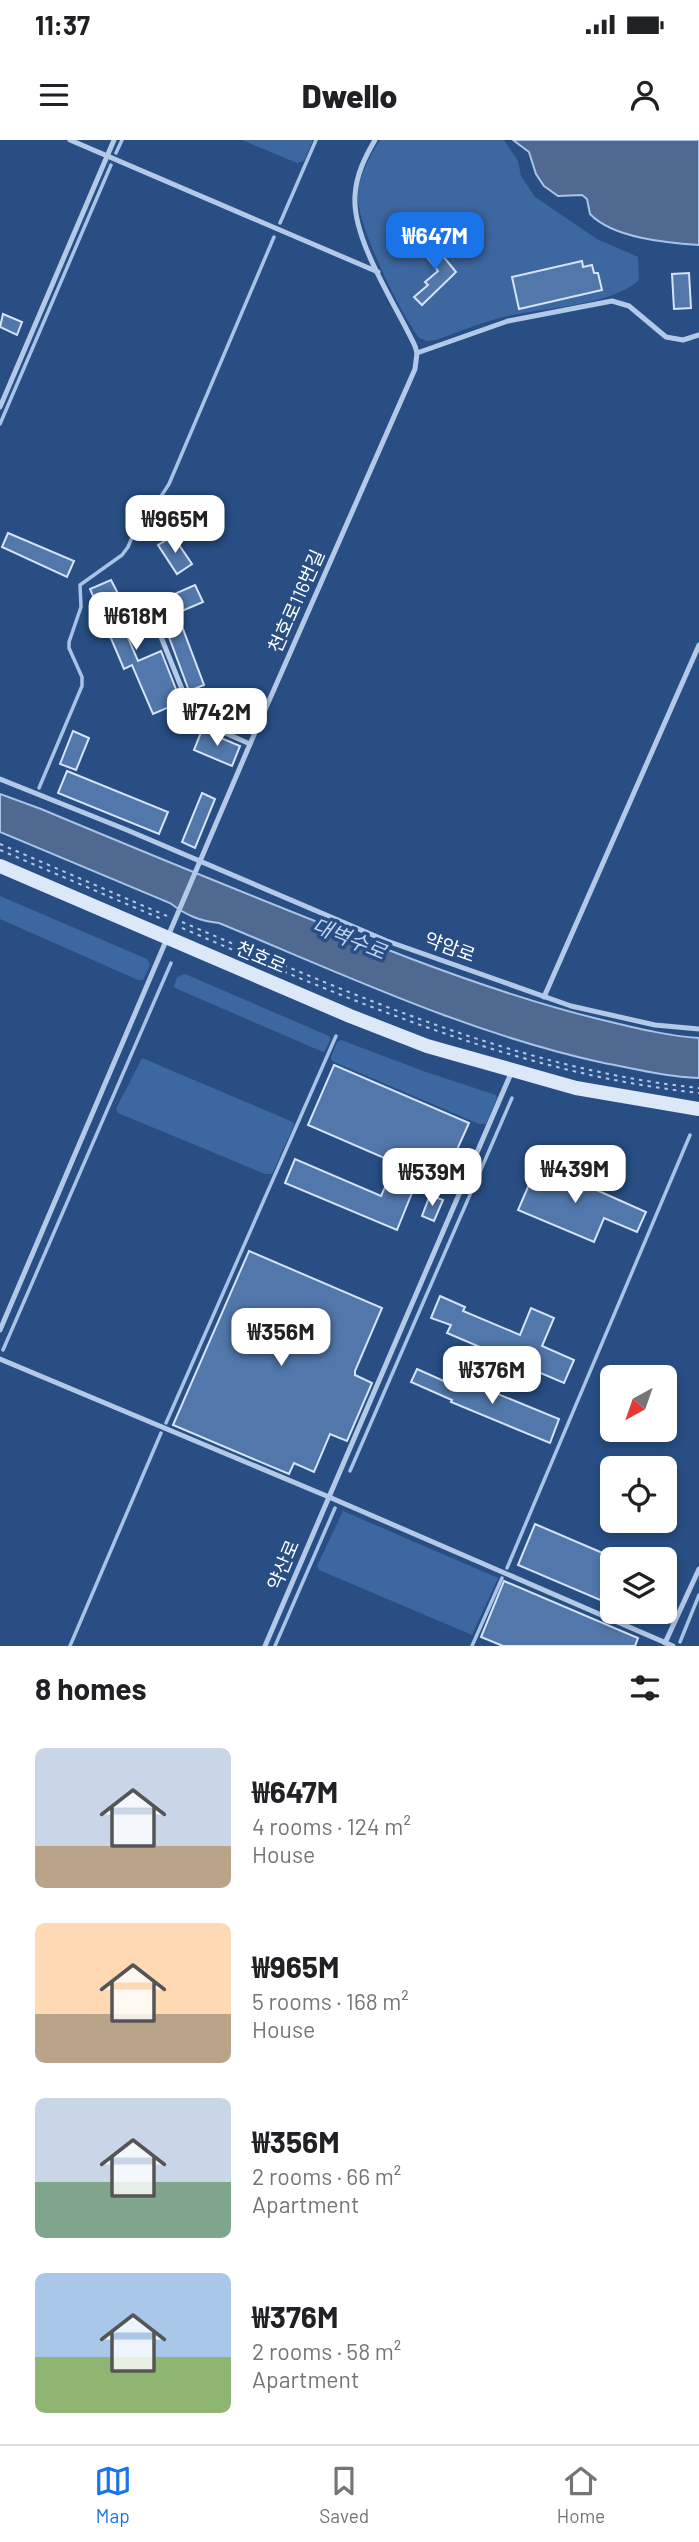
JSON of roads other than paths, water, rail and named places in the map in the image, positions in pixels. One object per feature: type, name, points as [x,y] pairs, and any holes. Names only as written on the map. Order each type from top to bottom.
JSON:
[{"type":"street","name":"천호로","points":[[0,866],[427,1046],[576,1088],[699,1109]]},
{"type":"lane","points":[[70,140],[378,272]]},
{"type":"lane","points":[[0,407],[114,140]]},
{"type":"lane","points":[[375,140],[362,164],[354,198],[361,234],[417,353],[508,321],[612,301],[629,306],[666,337],[682,340],[699,335]]},
{"type":"lane","name":"천호로116번길","points":[[0,1330],[250,744],[412,376],[417,353]]},
{"type":"lane","points":[[147,602],[194,719],[250,744]]},
{"type":"lane","points":[[544,997],[699,645]]},
{"type":"lane","points":[[0,779],[201,863]]},
{"type":"lane","name":"약암로","points":[[201,863],[350,927],[544,997],[632,1020],[699,1029]]},
{"type":"lane","points":[[329,1497],[512,1071]]},
{"type":"lane","points":[[0,1359],[329,1497],[673,1646]]},
{"type":"lane","name":"약산로","points":[[265,1646],[329,1497]]},
{"type":"lane","points":[[665,1644],[699,1569]]},
{"type":"water","points":[[513,140],[699,140],[699,245],[641,238],[612,229],[590,214],[587,199],[582,195],[558,196],[544,186],[536,174],[529,152]]},
{"type":"water","name":"대벽수로","points":[[0,794],[316,922],[459,976],[585,1016],[655,1032],[699,1038],[699,1078],[604,1063],[505,1036],[408,1002],[219,923],[193,917],[170,903],[0,832]]},
{"type":"waterway","points":[[116,153],[122,140]]},
{"type":"waterway","points":[[280,223],[316,140]]},
{"type":"waterway","points":[[0,424],[111,165]]},
{"type":"waterway","points":[[39,788],[82,686],[82,677],[69,648],[81,607],[80,585],[122,555],[138,523],[154,507],[169,484],[274,237]]},
{"type":"waterway","points":[[3,1350],[171,963]]},
{"type":"waterway","points":[[166,1423],[336,1036]]},
{"type":"waterway","points":[[350,1471],[512,1098]]},
{"type":"waterway","points":[[507,1568],[690,1135]]},
{"type":"waterway","points":[[70,1646],[161,1433]]},
{"type":"waterway","points":[[275,1646],[335,1508]]},
{"type":"waterway","points":[[472,1646],[502,1578]]},
{"type":"waterway","points":[[680,1642],[699,1595]]}]
